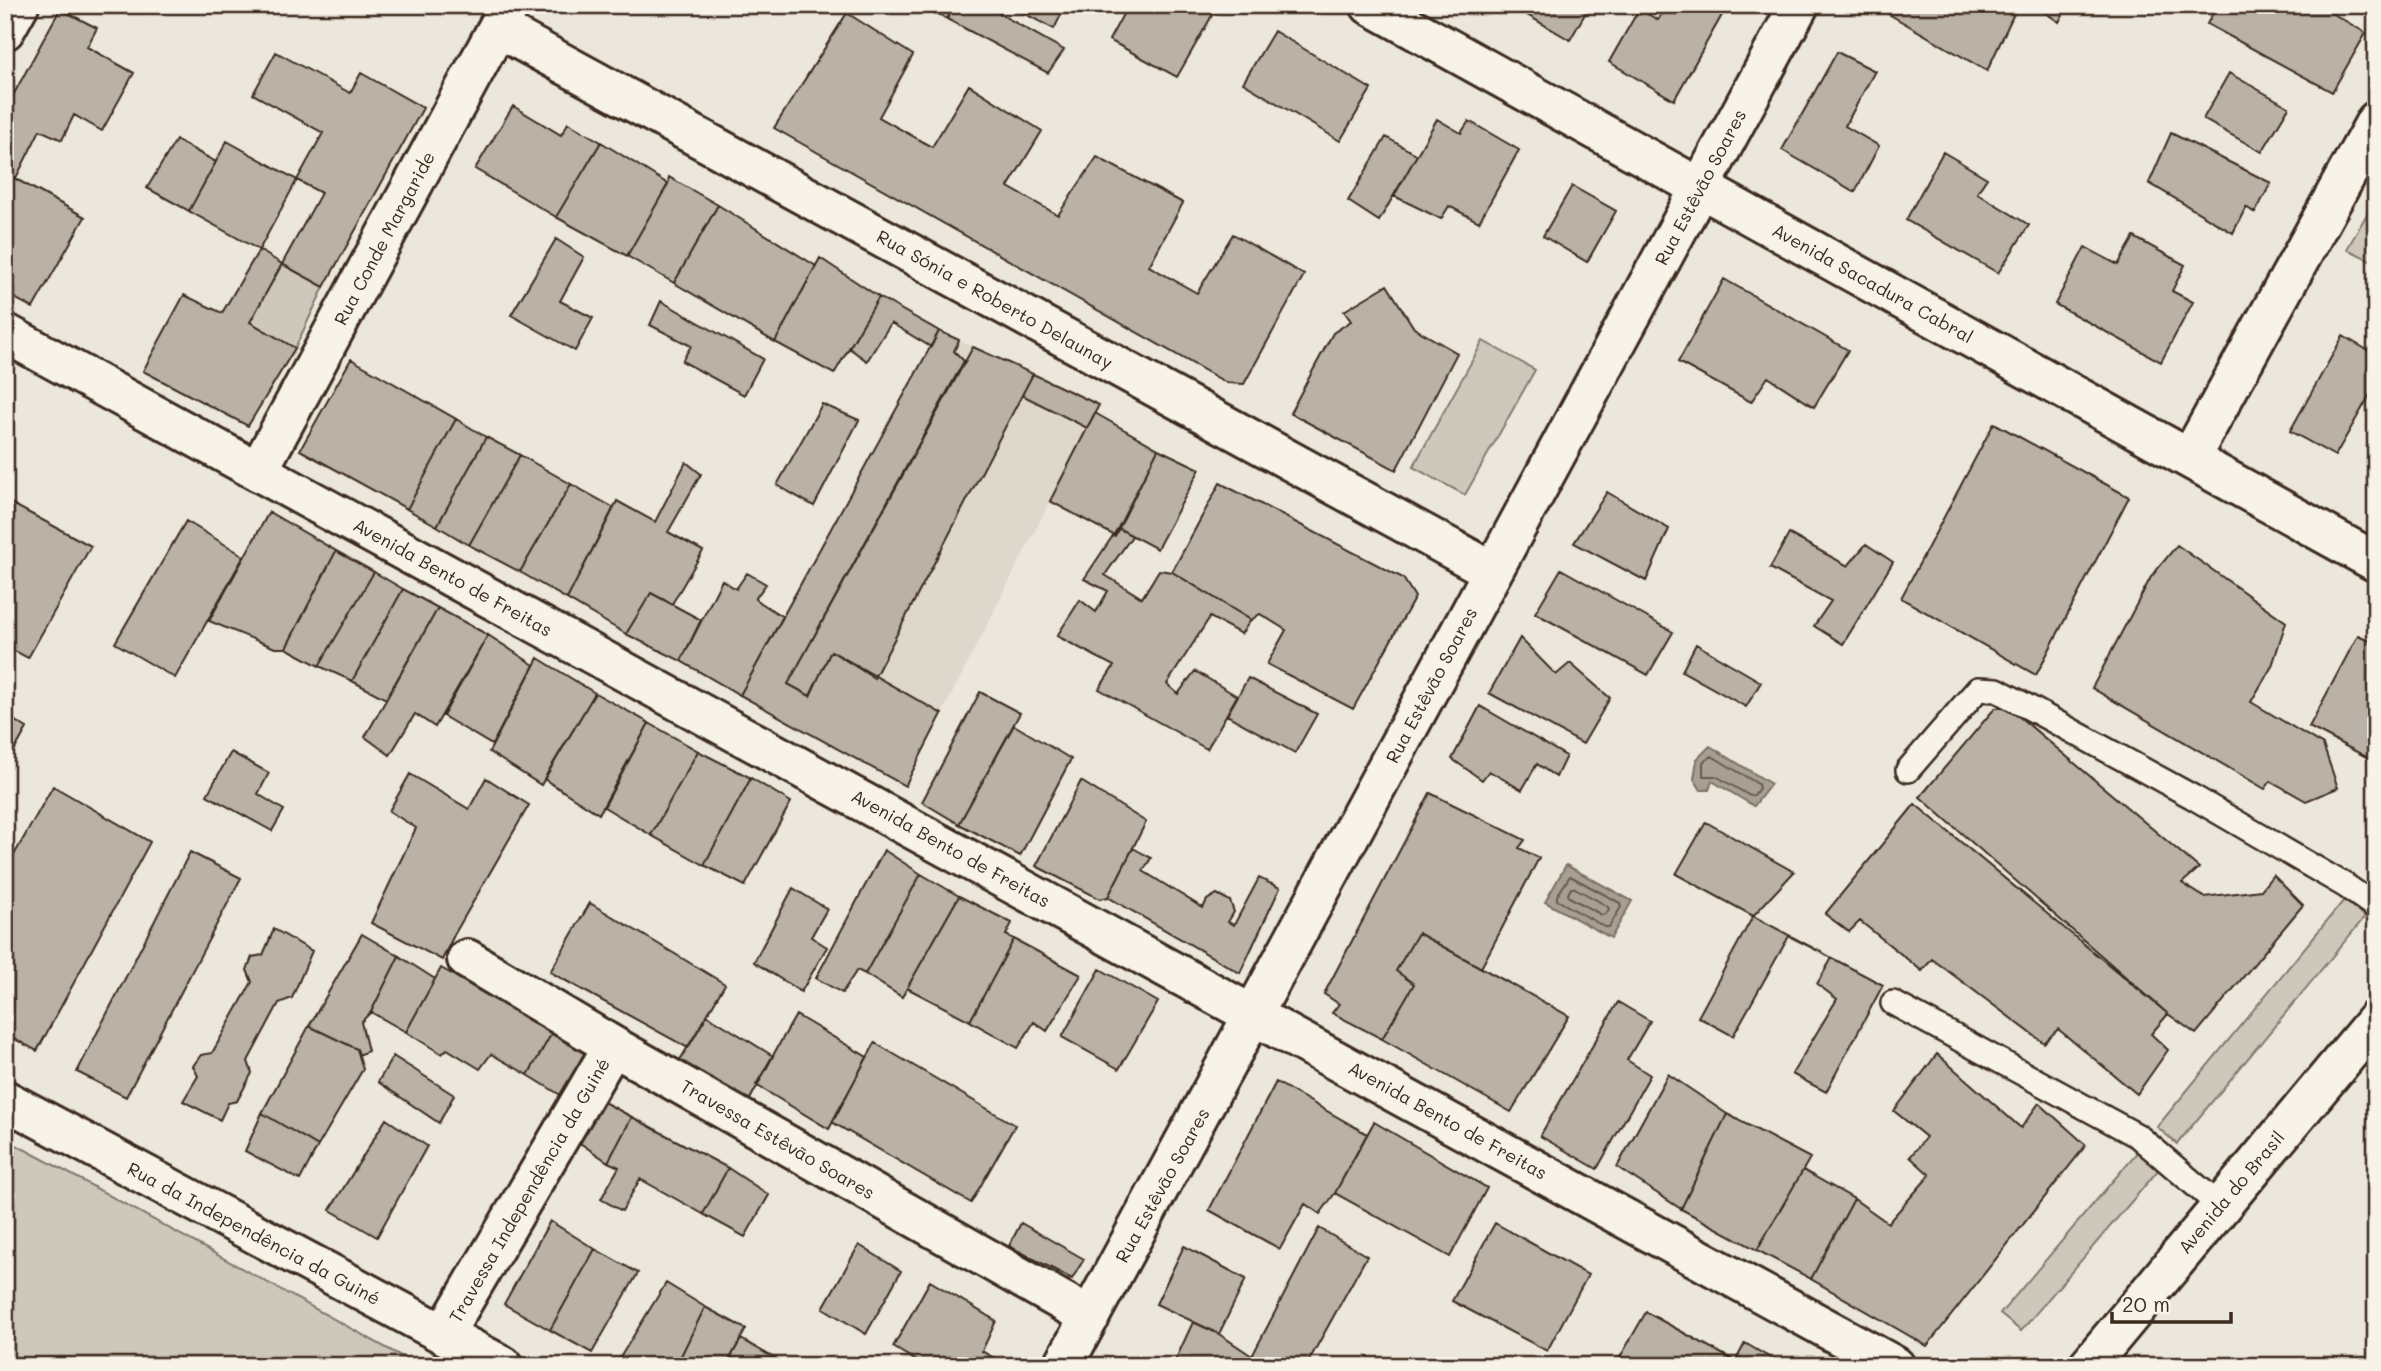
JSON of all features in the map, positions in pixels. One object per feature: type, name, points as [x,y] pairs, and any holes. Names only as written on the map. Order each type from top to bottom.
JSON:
[{"type":"street","points":[[5,30],[19,5]]},
{"type":"street","name":"Avenida Sacadura Cabral","points":[[1370,5],[2376,562]]},
{"type":"street","name":"Rua Estêvão Soares","points":[[1063,1366],[1799,5]]},
{"type":"street","name":"Rua Conde Margaride","points":[[258,471],[504,16]]},
{"type":"street","name":"Rua Sónia e Roberto Delaunay","points":[[504,16],[1492,571]]},
{"type":"street","points":[[2190,458],[2376,121]]},
{"type":"street","name":"Avenida Bento de Freitas","points":[[5,333],[1895,1366]]},
{"type":"street","name":"Travessa Estêvão Soares","points":[[467,959],[614,1046],[1090,1317]]},
{"type":"street","name":"Avenida do Brasil","points":[[2088,1366],[2376,1020]]},
{"type":"street","name":"Travessa Independência da Guiné","points":[[444,1334],[614,1046]]},
{"type":"street","name":"Rua da Independência da Guiné","points":[[5,1100],[503,1366]]},
{"type":"lane","points":[[1908,769],[1978,689],[1997,690],[2228,818],[2346,886],[2376,907]]},
{"type":"lane","points":[[1893,1003],[2138,1136],[2220,1206]]},
{"type":"shaded area","points":[[2376,198],[2376,263],[2347,249]]},
{"type":"shaded area","points":[[282,264],[324,287],[295,348],[250,322]]},
{"type":"shaded area","points":[[939,331],[1099,405],[905,786],[740,695]]},
{"type":"shaded area","points":[[1483,341],[1535,370],[1465,495],[1413,467]]},
{"type":"shaded area","points":[[2344,900],[2365,917],[2177,1144],[2157,1127]]},
{"type":"shaded area","points":[[5,1139],[54,1165],[419,1366],[5,1366]]},
{"type":"shaded area","points":[[2139,1150],[2160,1168],[2021,1331],[2000,1314]]},
{"type":"water","points":[[1710,746],[1771,784],[1754,806],[1712,781],[1709,790],[1701,790],[1694,779],[1697,759]]},
{"type":"water","points":[[1566,865],[1632,901],[1611,938],[1545,902]]},
{"type":"building","points":[[226,5],[244,5],[240,13]]},
{"type":"building","points":[[923,5],[955,5],[947,19]]},
{"type":"building","points":[[955,5],[984,5],[1064,50],[1048,73],[947,19]]},
{"type":"building","points":[[1008,5],[1066,5],[1054,29]]},
{"type":"building","points":[[1128,5],[1218,5],[1177,77],[1109,40]]},
{"type":"building","points":[[1510,5],[1590,5],[1570,40]]},
{"type":"building","points":[[1667,5],[1705,5],[1722,15],[1674,100],[1609,62],[1639,9],[1658,20]]},
{"type":"building","points":[[1883,5],[2018,5],[1987,71],[1880,9]]},
{"type":"building","points":[[2034,5],[2068,5],[2059,22]]},
{"type":"building","points":[[2217,5],[2318,5],[2366,33],[2332,92],[2207,24]]},
{"type":"building","points":[[60,9],[97,28],[87,47],[134,73],[102,131],[74,115],[62,140],[40,130],[16,178],[5,173],[5,110]]},
{"type":"building","points":[[847,13],[913,55],[879,117],[932,147],[969,85],[1042,131],[1008,187],[1058,215],[1097,157],[1183,203],[1149,266],[1197,293],[1233,234],[1304,275],[1244,384],[1227,383],[774,128]]},
{"type":"building","points":[[1274,31],[1371,89],[1340,141],[1243,83]]},
{"type":"building","points":[[276,52],[350,93],[361,73],[423,108],[324,287],[282,264],[321,193],[297,180],[323,133],[253,94]]},
{"type":"building","points":[[1837,52],[1875,71],[1845,126],[1879,146],[1855,192],[1782,150]]},
{"type":"building","points":[[2229,73],[2289,107],[2262,152],[2203,119]]},
{"type":"building","points":[[513,106],[561,135],[568,123],[601,142],[556,217],[475,169]]},
{"type":"building","points":[[1437,119],[1461,133],[1469,121],[1519,150],[1479,222],[1449,206],[1441,219],[1394,196]]},
{"type":"building","points":[[2171,133],[2271,183],[2255,213],[2246,207],[2233,233],[2149,183]]},
{"type":"building","points":[[1386,137],[1417,155],[1379,221],[1348,201]]},
{"type":"building","points":[[176,140],[216,162],[189,211],[147,188]]},
{"type":"building","points":[[227,141],[297,180],[259,250],[189,211]]},
{"type":"building","points":[[601,142],[668,184],[627,256],[556,217]]},
{"type":"building","points":[[1943,152],[1987,178],[1977,193],[2029,225],[1998,273],[1906,220]]},
{"type":"building","points":[[5,173],[85,217],[33,308],[5,293]]},
{"type":"building","points":[[669,177],[718,205],[674,283],[627,256],[668,184]]},
{"type":"building","points":[[1572,186],[1616,211],[1587,262],[1543,236]]},
{"type":"building","points":[[718,205],[816,266],[775,342],[674,283]]},
{"type":"building","points":[[2134,237],[2185,265],[2172,291],[2193,302],[2161,362],[2055,304],[2085,247],[2118,265]]},
{"type":"building","points":[[556,239],[584,257],[560,301],[593,318],[575,351],[511,315]]},
{"type":"building","points":[[259,250],[282,264],[250,322],[295,348],[248,426],[143,371],[184,295],[222,313]]},
{"type":"building","points":[[820,258],[879,297],[834,374],[775,342]]},
{"type":"building","points":[[1724,279],[1848,350],[1814,407],[1768,377],[1751,402],[1678,362]]},
{"type":"building","points":[[1387,285],[1414,328],[1457,353],[1396,470],[1290,413],[1333,333],[1351,321],[1344,311]]},
{"type":"building","points":[[879,297],[939,331],[931,347],[891,323],[867,361],[849,348]]},
{"type":"building","points":[[661,301],[763,359],[744,395],[682,361],[691,346],[650,325]]},
{"type":"building","points":[[939,331],[959,340],[954,351],[964,361],[788,684],[810,696],[831,651],[942,714],[905,786],[740,695]]},
{"type":"building","points":[[2343,336],[2376,355],[2376,384],[2335,456],[2290,431]]},
{"type":"building","points":[[973,347],[1033,374],[874,678],[831,651],[810,696],[788,684]]},
{"type":"building","points":[[351,359],[456,419],[407,509],[300,450]]},
{"type":"building","points":[[1033,374],[1099,405],[1087,428],[1022,395]]},
{"type":"building","points":[[822,404],[859,420],[814,506],[777,485]]},
{"type":"building","points":[[1095,413],[1158,449],[1115,536],[1050,501]]},
{"type":"building","points":[[456,419],[486,437],[437,526],[407,509]]},
{"type":"building","points":[[1994,423],[2129,497],[2036,675],[1901,598]]},
{"type":"building","points":[[486,437],[520,455],[469,545],[437,526]]},
{"type":"building","points":[[1158,449],[1200,469],[1157,549],[1118,528]]},
{"type":"building","points":[[520,455],[571,484],[520,572],[469,545]]},
{"type":"building","points":[[686,462],[701,474],[668,532],[703,551],[672,604],[651,593],[626,634],[567,599],[617,501],[655,522]]},
{"type":"building","points":[[1220,483],[1403,578],[1415,597],[1353,709],[1267,664],[1286,630],[1260,614],[1251,620],[1172,572]]},
{"type":"building","points":[[571,484],[614,508],[567,599],[520,572]]},
{"type":"building","points":[[1607,492],[1669,529],[1646,581],[1574,543]]},
{"type":"building","points":[[5,500],[91,546],[28,658],[5,646]]},
{"type":"building","points":[[269,512],[336,551],[286,648],[275,648],[209,621]]},
{"type":"building","points":[[186,521],[244,556],[175,678],[115,643]]},
{"type":"building","points":[[1118,528],[1132,536],[1105,575],[1142,598],[1159,570],[1172,572],[1251,620],[1241,634],[1210,617],[1167,684],[1178,694],[1195,671],[1237,696],[1207,749],[1099,689],[1114,666],[1057,636],[1080,600],[1096,612],[1108,591],[1084,579]]},
{"type":"building","points":[[1789,534],[1848,566],[1866,544],[1893,562],[1843,644],[1814,626],[1831,601],[1770,568]]},
{"type":"building","points":[[2177,545],[2286,622],[2272,666],[2251,702],[2323,745],[2338,788],[2306,801],[2271,781],[2265,789],[2092,688],[2151,577]]},
{"type":"building","points":[[336,551],[374,572],[319,666],[286,648]]},
{"type":"building","points":[[1561,569],[1673,632],[1648,675],[1535,613]]},
{"type":"building","points":[[374,572],[403,589],[352,681],[319,666]]},
{"type":"building","points":[[747,573],[766,584],[755,599],[783,617],[740,695],[681,661],[722,580],[736,589]]},
{"type":"building","points":[[403,589],[438,608],[386,699],[352,681]]},
{"type":"building","points":[[651,593],[701,620],[681,661],[626,634]]},
{"type":"building","points":[[438,608],[488,635],[435,727],[415,714],[390,755],[365,737]]},
{"type":"building","points":[[488,635],[534,665],[492,745],[443,716]]},
{"type":"building","points":[[2358,635],[2376,643],[2376,762],[2309,727]]},
{"type":"building","points":[[1520,638],[1556,675],[1570,663],[1610,698],[1583,744],[1489,693]]},
{"type":"building","points":[[1696,644],[1761,682],[1746,707],[1682,671]]},
{"type":"building","points":[[538,658],[595,693],[541,785],[489,752]]},
{"type":"building","points":[[1248,678],[1317,714],[1295,753],[1227,715]]},
{"type":"building","points":[[980,692],[1020,713],[959,824],[922,802]]},
{"type":"building","points":[[595,693],[649,723],[599,814],[544,779]]},
{"type":"building","points":[[1480,706],[1566,756],[1556,777],[1537,764],[1522,790],[1489,771],[1482,780],[1452,759]]},
{"type":"building","points":[[1995,708],[2009,708],[2199,868],[2182,883],[2204,897],[2261,890],[2273,875],[2303,905],[2196,1034],[2168,1014],[1920,797]]},
{"type":"building","points":[[5,715],[27,728],[5,767]]},
{"type":"building","points":[[649,723],[698,751],[651,835],[604,807]]},
{"type":"building","points":[[1014,725],[1071,759],[1020,856],[959,824]]},
{"type":"building","points":[[698,751],[751,778],[704,865],[651,835]]},
{"type":"building","points":[[231,752],[269,773],[258,794],[284,810],[272,831],[207,795]]},
{"type":"building","points":[[410,774],[469,809],[486,778],[529,805],[442,960],[371,923],[416,828],[389,811]]},
{"type":"building","points":[[751,778],[791,802],[745,886],[704,865]]},
{"type":"building","points":[[1081,781],[1146,822],[1108,897],[1100,899],[1036,866]]},
{"type":"building","points":[[53,786],[150,842],[37,1051],[5,1034],[5,871]]},
{"type":"building","points":[[1430,793],[1525,840],[1519,848],[1539,858],[1481,968],[1418,933],[1396,971],[1414,984],[1382,1039],[1332,1013],[1339,1004],[1324,994]]},
{"type":"building","points":[[1915,804],[2168,1014],[2151,1034],[2168,1050],[2137,1094],[2058,1029],[2044,1043],[1932,959],[1922,971],[1860,921],[1849,932],[1825,914]]},
{"type":"building","points":[[1706,822],[1794,872],[1753,916],[1676,874]]},
{"type":"building","points":[[1133,848],[1151,858],[1143,871],[1203,908],[1207,900],[1217,894],[1230,901],[1234,912],[1228,922],[1234,925],[1259,878],[1280,888],[1240,973],[1108,897]]},
{"type":"building","points":[[884,850],[921,874],[865,974],[857,970],[842,993],[816,978]]},
{"type":"building","points":[[190,852],[241,878],[126,1097],[77,1072]]},
{"type":"building","points":[[921,874],[959,896],[902,997],[865,974]]},
{"type":"building","points":[[793,888],[827,909],[811,937],[827,947],[801,992],[754,962]]},
{"type":"building","points":[[959,896],[1012,923],[1006,935],[1014,939],[970,1021],[907,988]]},
{"type":"building","points":[[590,903],[725,984],[688,1048],[550,972]]},
{"type":"building","points":[[1753,916],[1883,985],[1826,1092],[1792,1074],[1837,999],[1817,984],[1832,958],[1789,936],[1733,1036],[1698,1017]]},
{"type":"building","points":[[274,929],[312,951],[292,998],[279,1003],[248,1061],[252,1073],[237,1101],[228,1103],[220,1120],[183,1101],[198,1076],[193,1066],[201,1055],[212,1053],[252,982],[247,970],[252,957],[263,955]]},
{"type":"building","points":[[1418,933],[1569,1016],[1511,1112],[1382,1039],[1414,984],[1396,971]]},
{"type":"building","points":[[362,934],[399,956],[371,1012],[361,1022],[368,1051],[359,1055],[357,1049],[309,1026]]},
{"type":"building","points":[[1014,939],[1081,975],[1047,1031],[1034,1022],[1018,1048],[970,1021]]},
{"type":"building","points":[[399,956],[435,979],[406,1032],[371,1012]]},
{"type":"building","points":[[441,968],[553,1031],[528,1075],[491,1054],[480,1069],[447,1049],[442,1054],[406,1032]]},
{"type":"building","points":[[1100,969],[1158,1002],[1119,1069],[1062,1037]]},
{"type":"building","points":[[1618,1002],[1650,1021],[1627,1060],[1650,1075],[1597,1169],[1540,1136]]},
{"type":"building","points":[[707,1015],[773,1056],[748,1103],[680,1060]]},
{"type":"building","points":[[796,1015],[867,1057],[829,1129],[756,1085]]},
{"type":"building","points":[[309,1026],[357,1049],[363,1069],[318,1146],[262,1113]]},
{"type":"building","points":[[553,1031],[590,1052],[562,1096],[528,1075]]},
{"type":"building","points":[[875,1043],[1015,1125],[971,1203],[832,1122]]},
{"type":"building","points":[[1937,1054],[2021,1128],[2039,1103],[2086,1145],[1927,1346],[1811,1279],[1854,1199],[1888,1223],[1930,1175],[1910,1157],[1926,1137],[1894,1111]]},
{"type":"building","points":[[393,1056],[454,1095],[439,1123],[378,1082]]},
{"type":"building","points":[[1668,1074],[1727,1114],[1681,1209],[1617,1167]]},
{"type":"building","points":[[1276,1082],[1367,1134],[1335,1193],[1320,1214],[1305,1204],[1280,1249],[1209,1210]]},
{"type":"building","points":[[598,1099],[632,1117],[608,1162],[574,1139]]},
{"type":"building","points":[[262,1113],[318,1146],[300,1180],[245,1151]]},
{"type":"building","points":[[1727,1114],[1810,1158],[1757,1250],[1681,1209]]},
{"type":"building","points":[[632,1117],[728,1168],[703,1214],[640,1179],[622,1211],[601,1199],[619,1167],[608,1162]]},
{"type":"building","points":[[386,1119],[427,1146],[377,1237],[330,1210]]},
{"type":"building","points":[[1374,1122],[1487,1188],[1450,1257],[1335,1193]]},
{"type":"building","points":[[728,1168],[769,1195],[745,1237],[703,1214]]},
{"type":"building","points":[[1803,1170],[1854,1199],[1811,1279],[1757,1250]]},
{"type":"building","points":[[550,1221],[595,1249],[550,1330],[504,1304]]},
{"type":"building","points":[[1021,1223],[1084,1259],[1072,1279],[1009,1246]]},
{"type":"building","points":[[1495,1223],[1588,1275],[1547,1351],[1452,1301]]},
{"type":"building","points":[[1319,1228],[1367,1256],[1306,1366],[1269,1366],[1252,1356]]},
{"type":"building","points":[[859,1245],[901,1271],[866,1334],[823,1308]]},
{"type":"building","points":[[1184,1246],[1246,1279],[1219,1334],[1156,1304]]},
{"type":"building","points":[[595,1249],[638,1273],[592,1353],[550,1330]]},
{"type":"building","points":[[930,1281],[996,1321],[982,1351],[1003,1363],[1001,1366],[925,1366],[893,1347]]},
{"type":"building","points":[[666,1283],[705,1307],[676,1366],[616,1364]]},
{"type":"building","points":[[705,1307],[746,1329],[726,1366],[676,1366]]},
{"type":"building","points":[[1646,1312],[1735,1361],[1733,1366],[1615,1366]]},
{"type":"building","points":[[1193,1322],[1219,1334],[1252,1356],[1247,1366],[1183,1366],[1175,1361]]},
{"type":"building","points":[[741,1339],[774,1358],[769,1366],[726,1366]]},
{"type":"building","points":[[1745,1343],[1784,1366],[1733,1366]]},
{"type":"building","points":[[774,1358],[786,1366],[769,1366]]}]
